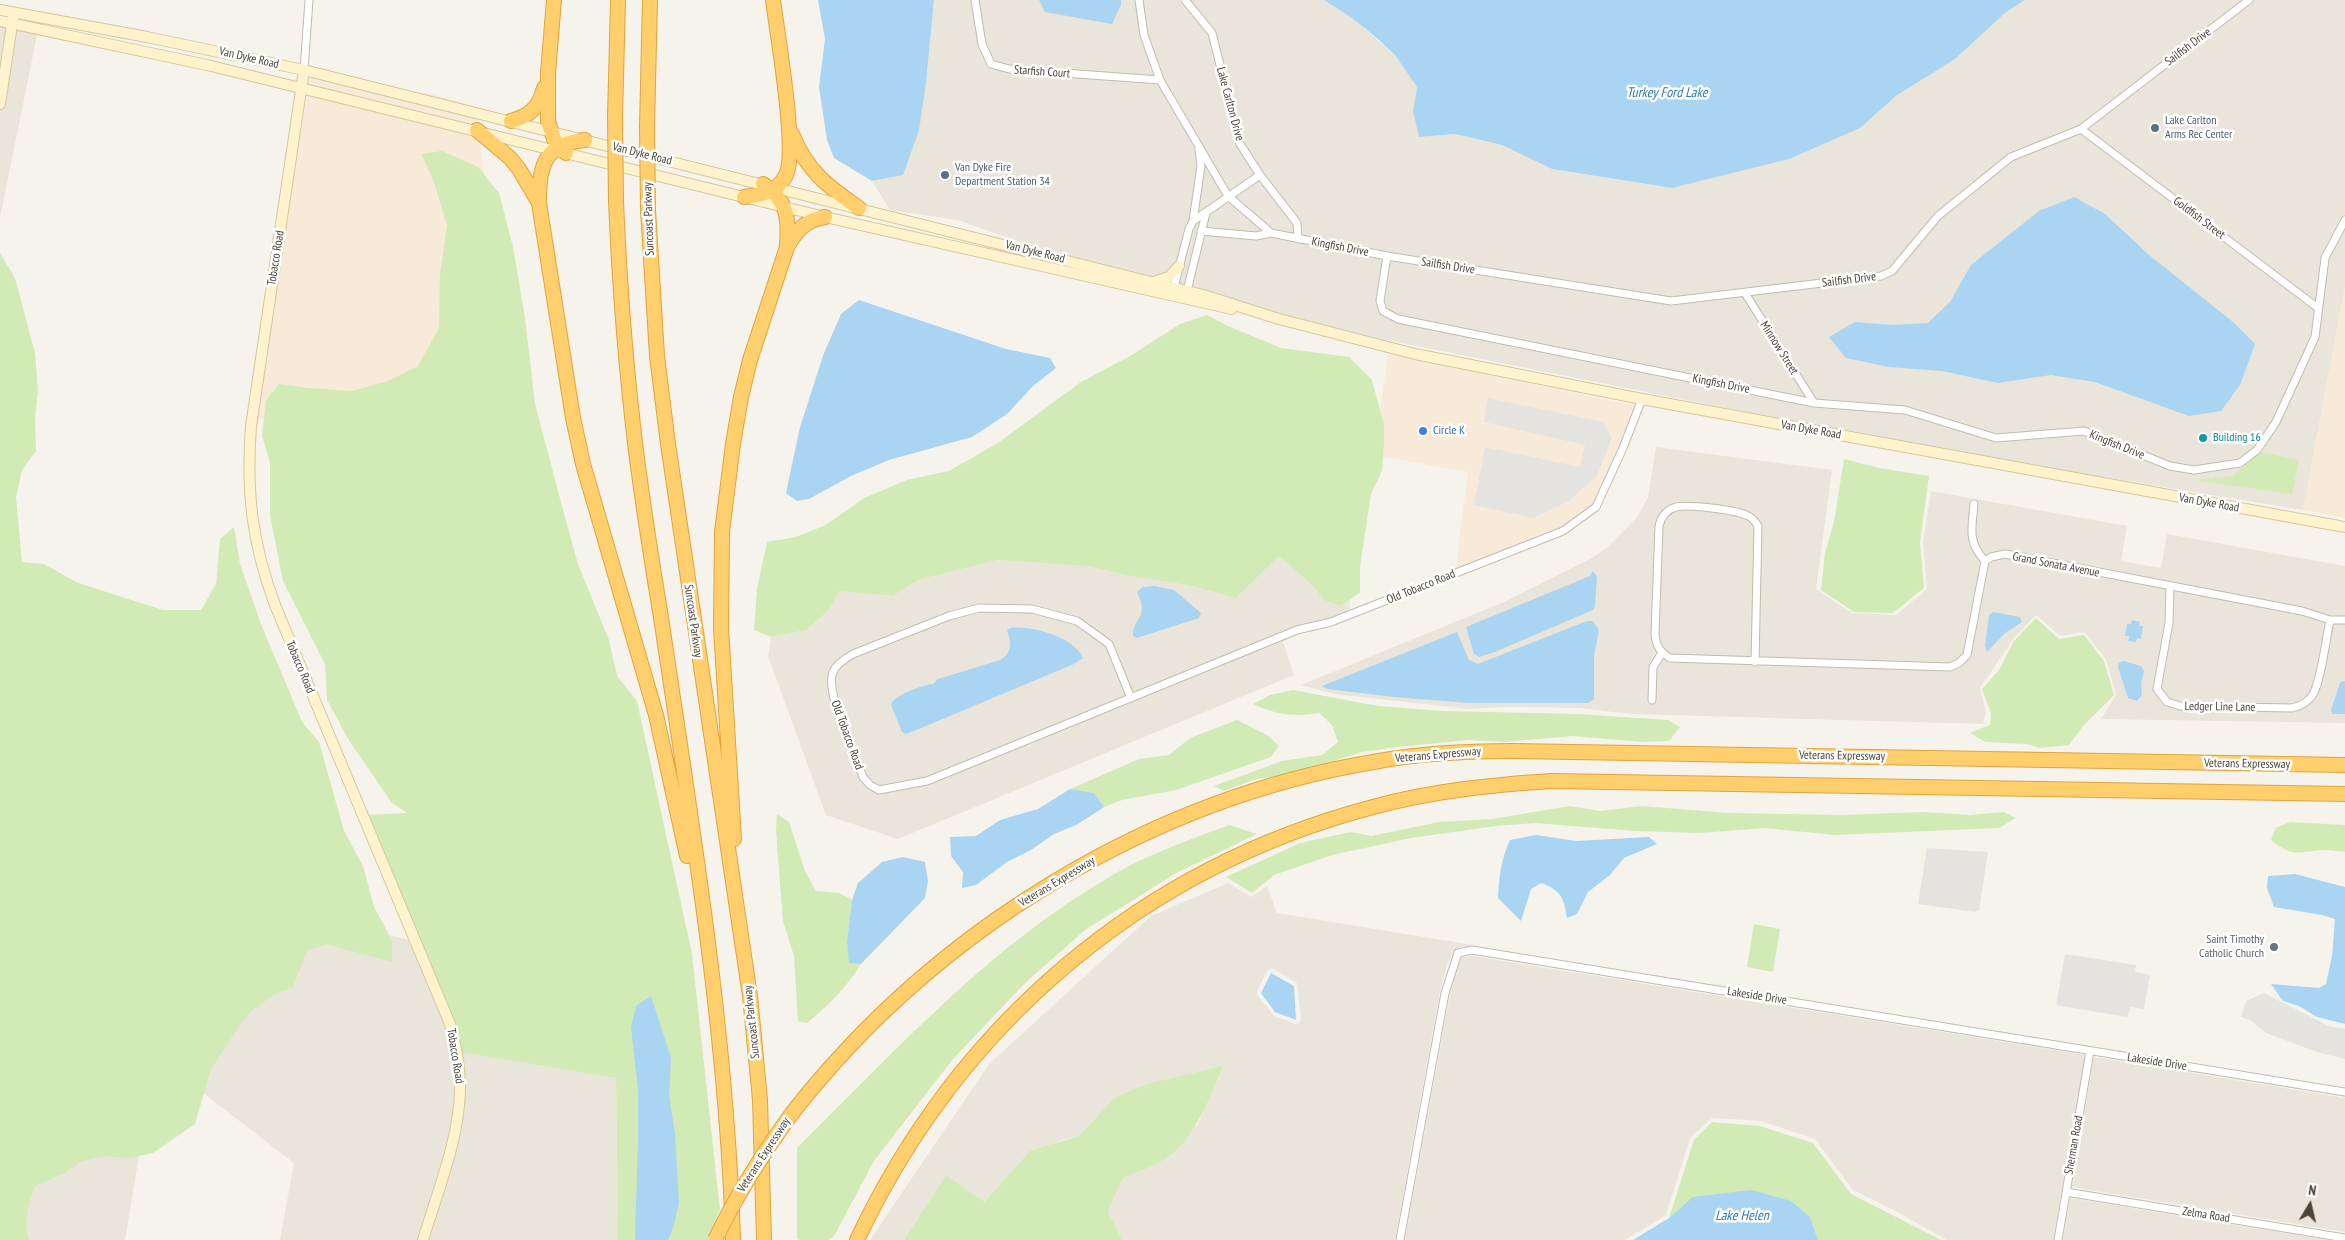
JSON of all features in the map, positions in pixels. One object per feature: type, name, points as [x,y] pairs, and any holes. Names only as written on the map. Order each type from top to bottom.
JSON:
[{"type":"highway","points":[[554,0],[548,73],[550,131],[560,150]]},
{"type":"highway","points":[[618,0],[615,117],[616,200],[619,267],[632,418],[721,1051],[729,1138],[733,1240]]},
{"type":"highway","name":"Suncoast Parkway","points":[[650,0],[646,127],[648,210],[657,356],[718,793],[739,910],[760,1100],[764,1240]]},
{"type":"highway","points":[[744,197],[770,187],[786,175],[789,167],[789,126],[773,0]]},
{"type":"highway","points":[[511,121],[526,116],[536,107],[542,97],[548,73]]},
{"type":"highway","points":[[789,126],[808,166],[827,186],[859,208]]},
{"type":"highway","points":[[477,130],[510,158],[523,175],[539,203]]},
{"type":"highway","points":[[585,140],[548,156],[541,171],[539,203],[573,418],[589,483],[656,715],[706,938]]},
{"type":"highway","points":[[770,187],[784,207],[788,223],[787,247]]},
{"type":"highway","points":[[739,910],[721,628],[722,532],[729,472],[741,398],[750,360],[787,247],[794,234],[803,225],[811,220],[824,217]]},
{"type":"highway","name":"Veterans Expressway","points":[[715,1240],[749,1176],[793,1112],[829,1067],[885,1010],[961,946],[1030,897],[1087,864],[1184,818],[1257,790],[1337,769],[1431,754],[1513,751],[2345,765]]},
{"type":"highway","points":[[857,1240],[885,1184],[929,1115],[990,1038],[1043,984],[1109,932],[1168,892],[1201,874],[1270,842],[1346,814],[1404,799],[1472,788],[1575,781],[2345,794]]},
{"type":"main road","name":"Van Dyke Road","points":[[0,10],[32,26],[560,150],[824,217],[1177,298],[1279,319]]},
{"type":"main road","name":"Van Dyke Road","points":[[0,21],[13,18],[147,37],[304,70],[1174,287],[1279,319],[1415,354],[1642,399],[2345,527]]},
{"type":"main road","points":[[0,104],[13,18]]},
{"type":"main road","points":[[8,48],[16,38],[32,26]]},
{"type":"main road","name":"Tobacco Road","points":[[304,70],[251,426],[248,467],[252,524],[261,567],[275,605],[447,1015],[454,1038],[460,1088],[458,1110],[454,1133],[423,1240]]},
{"type":"main road","points":[[1153,282],[1169,277],[1179,266]]},
{"type":"street","points":[[304,70],[309,0]]},
{"type":"street","name":"Starfish Court","points":[[975,0],[982,44],[991,64],[1009,69],[1160,80]]},
{"type":"street","points":[[1139,0],[1144,35],[1160,80],[1228,196],[1271,234]]},
{"type":"street","name":"Lake Carlton Drive","points":[[1185,0],[1212,33],[1240,144],[1260,175],[1297,223],[1298,239]]},
{"type":"street","name":"Sailfish Drive","points":[[1387,256],[1670,301],[1881,276],[1892,271],[1938,216],[2011,157],[2081,129],[2249,0]]},
{"type":"street","name":"Goldfish Street","points":[[2081,129],[2318,308]]},
{"type":"street","points":[[1193,221],[1201,166],[1199,147]]},
{"type":"street","points":[[1206,213],[1187,291],[1177,298],[1174,287],[1188,228],[1193,221],[1260,175]]},
{"type":"street","points":[[2318,308],[2326,258],[2345,220]]},
{"type":"street","name":"Kingfish Drive","points":[[1201,231],[1256,236],[1271,234],[1387,256],[1380,301],[1383,311],[1398,319],[1814,403],[1904,410],[1996,438],[2084,431],[2170,466],[2194,470],[2240,463],[2257,450],[2276,422],[2315,337],[2318,308]]},
{"type":"street","name":"Minnow Street","points":[[1745,293],[1814,403]]},
{"type":"street","name":"Old Tobacco Road","points":[[1131,698],[1109,644],[1076,621],[1032,609],[996,607],[980,608],[949,616],[853,654],[842,661],[833,671],[831,690],[863,777],[870,785],[879,790],[927,781],[1131,698],[1298,630],[1331,622],[1563,531],[1596,507],[1623,448],[1642,399]]},
{"type":"street","points":[[1755,662],[1758,526],[1754,520],[1738,512],[1682,506],[1665,514],[1658,526],[1656,644],[1662,653],[1670,658],[1755,662],[1950,667],[1959,663],[1967,655],[1985,561],[1974,549],[1972,542],[1974,504]]},
{"type":"street","name":"Grand Sonata Avenue","points":[[1985,561],[1991,556],[2005,554],[2302,612],[2330,620],[2345,620]]},
{"type":"street","name":"Ledger Line Lane","points":[[2170,587],[2169,623],[2157,689],[2167,702],[2180,706],[2292,708],[2304,704],[2312,696],[2316,684],[2330,620]]},
{"type":"street","points":[[1652,700],[1653,667],[1662,653]]},
{"type":"street","name":"Lakeside Drive","points":[[1400,1240],[1445,993],[1458,953],[1472,950],[2345,1092]]},
{"type":"street","name":"Sherman Road","points":[[2058,1240],[2090,1051]]},
{"type":"street","name":"Zelma Road","points":[[2066,1192],[2345,1238]]},
{"type":"shaded area","points":[[934,0],[1324,0],[1352,18],[1395,55],[1417,87],[1413,111],[1419,137],[1455,134],[1502,145],[1552,169],[1672,188],[1711,178],[1860,128],[1896,96],[1955,59],[2005,13],[2025,0],[2345,0],[2345,287],[2303,510],[1926,448],[1177,298],[958,220],[890,210],[872,181],[903,175],[926,83]]},
{"type":"shaded area","points":[[0,25],[37,35],[0,218]]},
{"type":"shaded area","points":[[310,77],[333,82],[431,94],[477,107],[493,271],[503,423],[254,419]]},
{"type":"shaded area","points":[[2345,287],[2345,518],[2303,510]]},
{"type":"shaded area","points":[[1388,354],[1637,406],[1593,506],[1559,530],[1455,573],[1468,472],[1374,455]]},
{"type":"shaded area","points":[[1488,398],[1603,422],[1612,437],[1597,476],[1569,501],[1534,518],[1474,505],[1485,447],[1580,467],[1585,445],[1484,422]]},
{"type":"shaded area","points":[[1656,447],[1832,470],[1816,589],[1852,613],[1896,615],[1927,589],[1923,542],[1931,491],[2127,526],[2121,561],[2161,568],[2167,534],[2345,566],[2345,723],[2101,719],[2116,695],[2106,659],[2084,632],[2060,636],[2036,615],[2013,639],[1980,688],[1986,713],[1983,724],[1631,714],[1579,708],[1507,707],[1467,709],[1335,694],[1301,685],[1504,602],[1592,558],[1608,547],[1638,516],[1648,497]]},
{"type":"shaded area","points":[[1279,556],[1311,584],[1325,601],[1340,606],[1350,600],[1349,614],[1291,636],[1283,642],[1294,675],[898,839],[826,815],[768,656],[771,637],[806,630],[829,610],[838,591],[893,596],[918,580],[998,560],[1087,566],[1130,576],[1187,585],[1236,598]]},
{"type":"shaded area","points":[[1927,848],[1988,852],[1979,910],[1975,912],[1918,904]]},
{"type":"shaded area","points":[[1228,883],[1251,897],[1267,886],[1277,913],[1473,945],[1458,948],[1454,951],[1447,965],[1440,991],[1395,1240],[1122,1240],[1108,1211],[1123,1178],[1158,1163],[1198,1124],[1222,1066],[1114,1098],[1079,1136],[1061,1140],[985,1202],[946,1175],[904,1240],[870,1240],[989,1064],[1151,916]],"holes":[[[1272,968],[1297,983],[1301,1019],[1299,1023],[1296,1024],[1274,1016],[1258,996],[1257,991],[1267,971]]]},
{"type":"shaded area","points":[[340,923],[414,941],[444,1014],[450,1043],[451,1075],[452,1051],[616,1078],[618,1240],[280,1240],[294,1163],[172,1069],[277,963]]},
{"type":"shaded area","points":[[2065,954],[2136,965],[2135,972],[2150,975],[2144,1009],[2131,1007],[2127,1017],[2056,1005]]},
{"type":"shaded area","points":[[1472,956],[2085,1055],[2053,1240],[1947,1240],[1892,1209],[1853,1190],[1815,1139],[1761,1121],[1712,1118],[1690,1138],[1666,1215],[1625,1240],[1405,1240],[1450,994],[1461,958]]},
{"type":"shaded area","points":[[2264,993],[2329,1026],[2345,1029],[2345,1059],[2317,1052],[2266,1033],[2250,1020],[2241,1017],[2246,1001]]},
{"type":"shaded area","points":[[2094,1057],[2345,1098],[2345,1232],[2072,1187]]},
{"type":"shaded area","points":[[0,1118],[144,1125],[125,1240],[0,1240]]},
{"type":"shaded area","points":[[2070,1198],[2327,1240],[2063,1240]]},
{"type":"green space","points":[[442,151],[478,167],[499,193],[513,247],[525,318],[535,404],[563,510],[578,564],[609,640],[617,676],[637,701],[692,954],[720,1210],[707,1240],[618,1240],[616,1078],[452,1051],[444,1014],[364,815],[407,813],[392,803],[350,742],[327,700],[325,664],[283,581],[270,515],[270,462],[262,436],[266,400],[279,384],[352,391],[388,381],[418,366],[439,328],[440,275],[447,225],[433,179],[421,154]]},
{"type":"green space","points":[[0,253],[15,278],[35,353],[38,391],[35,420],[36,451],[22,470],[16,497],[22,562],[44,564],[78,583],[163,610],[201,610],[216,584],[220,539],[234,527],[240,564],[261,624],[302,722],[319,742],[344,831],[363,866],[374,907],[392,940],[392,962],[326,944],[307,951],[293,987],[275,994],[250,1012],[211,1069],[195,1124],[153,1153],[129,1158],[107,1156],[82,1161],[65,1173],[35,1186],[27,1220],[29,1240],[0,1240]]},
{"type":"green space","points":[[1207,315],[1281,348],[1349,357],[1372,380],[1384,425],[1384,445],[1382,471],[1371,494],[1360,566],[1360,593],[1340,606],[1325,601],[1311,584],[1279,556],[1236,598],[1187,585],[1130,576],[1087,566],[998,560],[918,580],[893,596],[839,591],[829,610],[806,630],[771,637],[754,630],[757,589],[767,542],[796,537],[826,525],[864,498],[907,480],[949,471],[998,443],[1081,382],[1132,355],[1180,324]]},
{"type":"green space","points":[[2259,452],[2299,460],[2292,494],[2194,480],[2233,476]]},
{"type":"green space","points":[[1844,459],[1879,468],[1929,476],[1920,542],[1924,588],[1893,613],[1854,612],[1821,590],[1825,553],[1834,522]]},
{"type":"green space","points":[[2036,618],[2059,639],[2084,635],[2104,661],[2114,695],[2084,725],[2069,745],[2040,748],[2026,744],[1985,742],[1970,733],[1990,725],[1991,713],[1982,689],[1999,670],[2014,641]]},
{"type":"green space","points":[[1293,690],[1378,706],[1443,711],[1578,714],[1668,720],[1680,727],[1669,741],[1643,742],[1572,736],[1505,742],[1468,740],[1398,747],[1362,752],[1297,773],[1253,780],[1224,791],[1214,786],[1282,761],[1322,755],[1338,742],[1332,725],[1319,713],[1285,714],[1270,711],[1253,704],[1270,695]]},
{"type":"green space","points":[[1237,720],[1267,735],[1279,746],[1271,757],[1176,790],[1122,800],[1104,807],[1094,793],[1070,789],[1139,759],[1169,755],[1190,738]]},
{"type":"green space","points":[[1569,806],[1600,811],[1642,806],[1728,813],[1842,815],[1923,812],[1970,815],[2004,812],[2016,818],[1999,828],[1835,835],[1765,828],[1699,833],[1636,831],[1535,823],[1496,826],[1411,838],[1332,855],[1274,875],[1252,893],[1226,877],[1300,843],[1351,832],[1371,836],[1439,822],[1492,819]]},
{"type":"green space","points":[[777,814],[789,822],[805,871],[816,891],[839,893],[852,900],[847,941],[850,963],[861,964],[837,996],[807,1023],[798,1021],[794,956],[783,921],[776,831]]},
{"type":"green space","points":[[2290,822],[2345,825],[2345,852],[2324,850],[2291,852],[2285,850],[2271,840],[2276,828]]},
{"type":"green space","points":[[1229,825],[1257,834],[1178,872],[1085,930],[1025,983],[953,1059],[874,1161],[834,1236],[829,1240],[799,1240],[797,1238],[797,1148],[945,1002],[1025,934],[1111,876],[1169,848]]},
{"type":"green space","points":[[1754,924],[1780,929],[1773,972],[1747,967]]},
{"type":"green space","points":[[1223,1066],[1205,1107],[1191,1133],[1182,1144],[1171,1155],[1158,1163],[1123,1178],[1108,1211],[1122,1240],[904,1240],[946,1175],[985,1202],[1030,1151],[1079,1136],[1114,1098],[1147,1084]]},
{"type":"green space","points":[[1712,1122],[1760,1126],[1813,1143],[1851,1194],[1941,1240],[1818,1240],[1810,1217],[1669,1218],[1694,1140]]},
{"type":"water","points":[[818,0],[934,0],[926,83],[919,130],[903,175],[872,181],[834,158],[827,140],[819,87],[825,39]]},
{"type":"water","points":[[1039,0],[1121,0],[1121,5],[1112,24],[1045,12]]},
{"type":"water","name":"Turkey Ford Lake","points":[[1324,0],[2025,0],[2005,13],[1955,59],[1896,96],[1860,128],[1789,159],[1672,188],[1552,169],[1502,145],[1455,134],[1419,137],[1413,111],[1417,87],[1395,55],[1352,18]]},
{"type":"water","points":[[2074,197],[2105,214],[2149,255],[2233,322],[2255,344],[2240,385],[2221,411],[2189,416],[2095,382],[2051,375],[1998,383],[1942,371],[1889,367],[1846,358],[1829,337],[1855,322],[1892,325],[1928,323],[1950,302],[1971,265],[2039,211]]},
{"type":"water","points":[[859,300],[1006,349],[1050,358],[1056,368],[1033,386],[1007,414],[972,437],[889,460],[851,476],[809,499],[797,501],[786,493],[800,427],[824,353],[841,314]]},
{"type":"water","points":[[1593,571],[1597,577],[1595,606],[1593,610],[1495,652],[1479,657],[1474,654],[1466,627],[1590,576]]},
{"type":"water","points":[[1155,586],[1174,590],[1201,613],[1199,618],[1137,638],[1133,636],[1134,630],[1142,608],[1137,592],[1143,587]]},
{"type":"water","points":[[1993,612],[2020,617],[2022,622],[2005,633],[1987,652],[1985,646],[1989,615]]},
{"type":"water","points":[[2132,620],[2140,622],[2139,626],[2143,626],[2141,639],[2137,638],[2136,642],[2128,641],[2129,636],[2125,636],[2127,624],[2131,624]]},
{"type":"water","points":[[1587,621],[1593,621],[1599,630],[1594,656],[1594,699],[1588,703],[1469,703],[1394,697],[1327,689],[1322,686],[1457,632],[1469,660],[1478,664]]},
{"type":"water","points":[[1010,628],[1029,628],[1062,638],[1071,644],[1083,658],[1074,664],[914,731],[906,734],[902,732],[891,705],[893,701],[909,691],[933,684],[938,679],[1000,660],[1007,654],[1010,647],[1007,630]]},
{"type":"water","points":[[2123,661],[2141,666],[2144,671],[2141,683],[2142,695],[2137,701],[2128,698],[2118,667],[2119,663]]},
{"type":"water","points":[[2345,681],[2345,714],[2332,714],[2331,710],[2340,683]]},
{"type":"water","points":[[1070,789],[1094,793],[1104,807],[1078,824],[1054,834],[1031,850],[1007,862],[976,885],[962,888],[963,872],[951,856],[950,837],[976,836],[1000,820],[1038,809]]},
{"type":"water","points":[[1536,835],[1576,841],[1649,837],[1657,844],[1624,858],[1610,875],[1588,892],[1577,914],[1567,918],[1563,900],[1557,892],[1541,883],[1531,889],[1521,921],[1498,898],[1501,868],[1510,840]]},
{"type":"water","points":[[903,857],[925,862],[928,881],[925,898],[861,964],[849,963],[847,941],[852,900],[858,883],[882,862]]},
{"type":"water","points":[[2295,874],[2345,887],[2345,1024],[2317,1017],[2299,1006],[2283,1001],[2271,984],[2319,988],[2326,984],[2332,956],[2335,919],[2274,907],[2267,888],[2268,876]]},
{"type":"water","points":[[1271,973],[1294,986],[1296,1020],[1275,1012],[1261,993]]},
{"type":"water","points":[[651,996],[671,1058],[669,1096],[675,1133],[679,1203],[668,1240],[635,1240],[638,1090],[631,1027],[636,1006]]},
{"type":"water","name":"Lake Helen","points":[[1751,1190],[1791,1201],[1810,1217],[1818,1240],[1633,1240],[1669,1218],[1693,1197]]},
{"type":"place","name":"Lake Carlton Arms Rec Center","points":[[2155,128]]},
{"type":"place","name":"Van Dyke Fire Department Station 34","points":[[945,175]]},
{"type":"place","name":"Circle K","points":[[1423,431]]},
{"type":"place","name":"Building 16","points":[[2203,438]]},
{"type":"place","name":"Saint Timothy Catholic Church","points":[[2274,947]]}]
